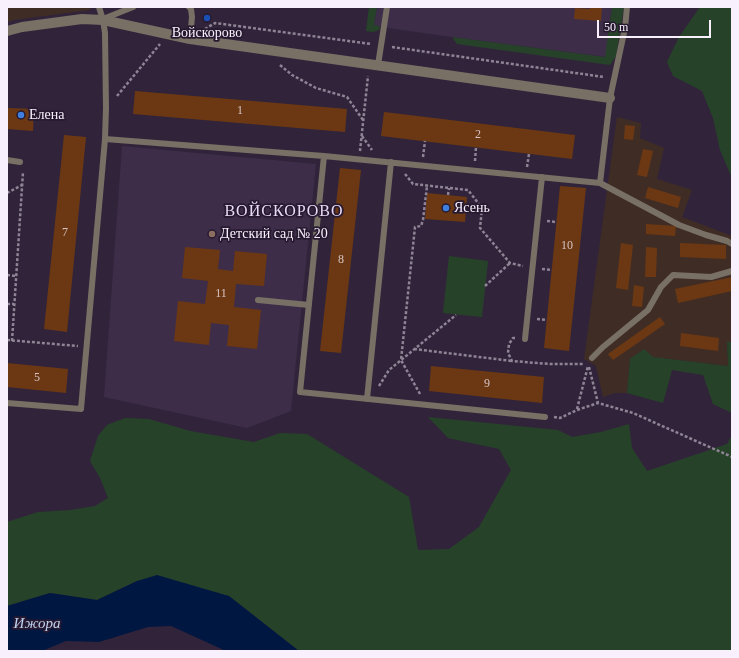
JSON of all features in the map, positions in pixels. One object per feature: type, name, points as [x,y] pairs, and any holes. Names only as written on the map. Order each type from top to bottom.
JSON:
[{"type":"street","points":[[7,31],[22,27],[82,19],[103,20],[190,38],[610,98]]},
{"type":"lane","points":[[7,403],[81,409],[105,139],[105,33],[99,7]]},
{"type":"lane","points":[[103,20],[133,7]]},
{"type":"lane","points":[[189,7],[191,9],[192,17],[190,38]]},
{"type":"lane","points":[[373,64],[381,46],[387,7]]},
{"type":"lane","points":[[600,183],[610,98],[625,28],[627,7]]},
{"type":"lane","points":[[105,139],[359,159],[600,183],[679,225],[732,244]]},
{"type":"lane","points":[[324,156],[300,392],[545,417]]},
{"type":"lane","points":[[7,160],[20,162]]},
{"type":"lane","points":[[369,399],[393,163]]},
{"type":"lane","points":[[526,336],[542,177]]},
{"type":"lane","points":[[592,358],[648,310],[661,287],[673,275],[711,277],[732,271]]},
{"type":"lane","points":[[258,300],[309,305]]},
{"type":"path","points":[[190,38],[215,22],[615,78]]},
{"type":"path","points":[[106,108],[162,42]]},
{"type":"path","points":[[359,159],[373,64],[372,44]]},
{"type":"path","points":[[276,61],[292,75],[316,88],[347,98],[364,120]]},
{"type":"path","points":[[362,136],[379,161]]},
{"type":"path","points":[[422,165],[425,141]]},
{"type":"path","points":[[12,341],[24,168],[20,162]]},
{"type":"path","points":[[393,163],[413,184],[468,190],[482,208],[480,228],[510,263],[532,268]]},
{"type":"path","points":[[7,193],[22,184]]},
{"type":"path","points":[[426,405],[401,360],[415,227],[421,226],[423,220],[427,186]]},
{"type":"path","points":[[448,188],[448,196]]},
{"type":"path","points":[[485,286],[510,263]]},
{"type":"path","points":[[7,276],[16,276]]},
{"type":"path","points":[[7,304],[14,304]]},
{"type":"path","points":[[369,399],[389,370],[456,315]]},
{"type":"path","points":[[512,361],[508,354],[513,338],[526,336]]},
{"type":"path","points":[[7,340],[86,347]]},
{"type":"path","points":[[414,349],[512,361],[550,364],[588,364]]},
{"type":"path","points":[[588,364],[598,403]]},
{"type":"path","points":[[577,410],[588,364]]},
{"type":"path","points":[[560,418],[598,403],[633,413],[732,457]]},
{"type":"shaded area","points":[[7,7],[90,7],[90,10],[7,22]]},
{"type":"shaded area","points":[[377,7],[612,7],[606,57],[452,37],[374,25]]},
{"type":"shaded area","points":[[617,117],[641,123],[640,138],[664,148],[657,179],[692,190],[682,217],[732,236],[732,342],[727,342],[728,366],[652,357],[630,359],[627,393],[615,393],[603,397],[596,366],[584,359]]},
{"type":"shaded area","name":"Детский сад № 20","points":[[122,146],[316,164],[291,411],[247,428],[104,397]]},
{"type":"green space","points":[[369,7],[377,7],[374,25],[380,26],[379,30],[373,32],[366,31]]},
{"type":"green space","points":[[612,7],[624,7],[616,56],[610,65],[457,44],[452,37],[605,57]]},
{"type":"green space","points":[[700,7],[732,7],[732,178],[720,150],[713,118],[702,91],[673,76],[667,62],[679,37]]},
{"type":"green space","points":[[449,256],[488,261],[482,317],[443,313]]},
{"type":"green space","points":[[727,342],[732,342],[732,413],[713,404],[703,375],[672,370],[663,403],[627,393],[630,359],[644,349],[653,357],[728,366]]},
{"type":"green space","points":[[428,417],[558,430],[572,437],[601,432],[629,424],[632,448],[647,471],[727,444],[732,435],[732,651],[299,651],[229,596],[137,581],[97,600],[50,593],[7,606],[7,522],[38,512],[71,510],[95,506],[108,498],[100,478],[90,461],[98,436],[107,425],[125,418],[149,419],[190,431],[254,442],[280,433],[307,434],[409,497],[418,550],[449,549],[479,527],[511,470],[499,449],[448,438]]},
{"type":"water","name":"Ижора","points":[[157,575],[229,596],[299,651],[226,651],[171,626],[148,627],[99,642],[66,641],[42,651],[7,651],[7,606],[50,593],[97,600],[137,581]]},
{"type":"building","points":[[590,7],[602,7],[601,21],[574,19],[575,8],[590,9]]},
{"type":"building","points":[[135,91],[347,109],[345,132],[133,114]]},
{"type":"building","name":"Елена","points":[[7,108],[34,109],[33,131],[7,129]]},
{"type":"building","points":[[384,112],[575,135],[572,159],[381,136]]},
{"type":"building","points":[[625,125],[635,126],[633,140],[624,139]]},
{"type":"building","points":[[64,135],[86,137],[67,332],[44,329]]},
{"type":"building","points":[[643,149],[653,151],[647,177],[637,175]]},
{"type":"building","points":[[340,168],[361,170],[341,353],[320,351]]},
{"type":"building","points":[[560,186],[586,188],[569,351],[544,348]]},
{"type":"building","points":[[648,187],[681,197],[678,208],[645,198]]},
{"type":"building","name":"Ясень","points":[[427,193],[467,197],[465,222],[425,219]]},
{"type":"building","points":[[646,224],[676,226],[675,236],[646,234]]},
{"type":"building","points":[[621,243],[633,245],[628,290],[616,288]]},
{"type":"building","points":[[680,243],[726,245],[726,259],[680,257]]},
{"type":"building","points":[[185,247],[220,250],[218,269],[233,271],[235,251],[267,254],[264,286],[236,284],[234,307],[261,310],[257,349],[227,346],[229,325],[211,323],[209,345],[174,341],[178,301],[205,304],[208,281],[182,278]]},
{"type":"building","points":[[646,247],[657,248],[656,277],[645,277]]},
{"type":"building","points":[[732,277],[732,291],[678,303],[675,289]]},
{"type":"building","points":[[634,285],[644,287],[642,307],[632,306]]},
{"type":"building","points":[[660,317],[665,324],[613,360],[608,354]]},
{"type":"building","points":[[681,333],[719,338],[718,351],[680,346]]},
{"type":"building","points":[[7,363],[68,369],[66,393],[7,387]]},
{"type":"building","points":[[431,366],[544,377],[542,403],[429,391]]},
{"type":"place","name":"Войскорово","points":[[207,18]]},
{"type":"place","name":"Елена","points":[[21,115]]},
{"type":"place","name":"Ясень","points":[[446,208]]},
{"type":"place","name":"Детский сад № 20","points":[[212,234]]},
{"type":"district","name":"ВОЙСКОРОВО","points":[[284,212]]}]
